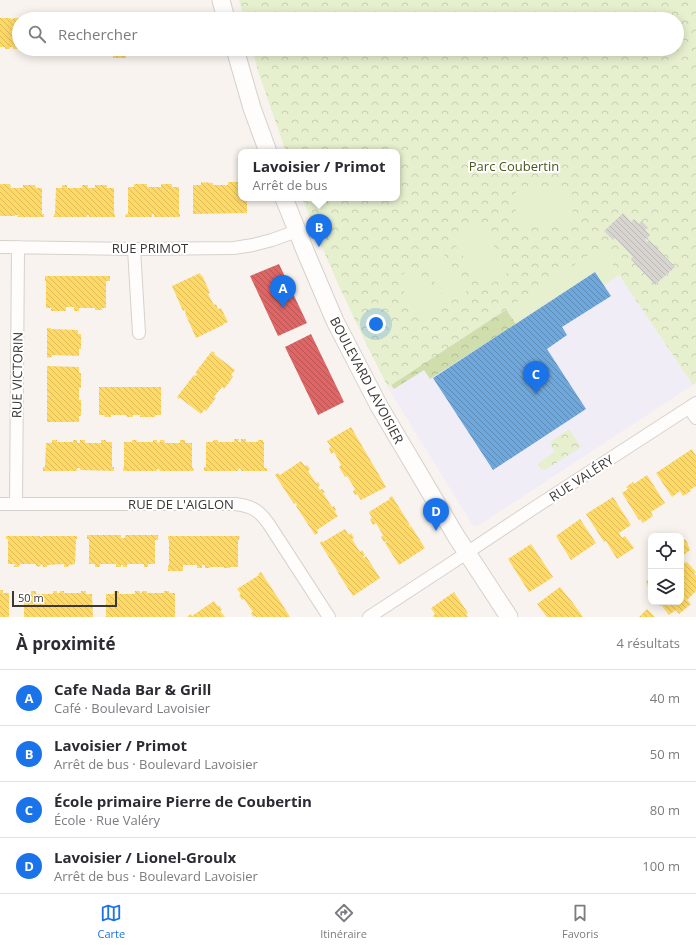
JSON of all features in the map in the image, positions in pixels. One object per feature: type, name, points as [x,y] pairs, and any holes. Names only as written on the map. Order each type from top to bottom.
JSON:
[{"type":"street","points":[[221,0],[224,12]]},
{"type":"street","points":[[237,56],[252,108],[267,149]]},
{"type":"street","name":"BOULEVARD LAVOISIER","points":[[285,201],[335,321],[379,406],[467,553],[509,617]]},
{"type":"street","name":"RUE PRIMOT","points":[[0,247],[134,249],[234,248],[272,240],[297,231]]},
{"type":"street","name":"RUE VICTORIN","points":[[16,504],[18,247]]},
{"type":"street","points":[[134,249],[139,333]]},
{"type":"street","name":"RUE VALÉRY","points":[[369,617],[534,508],[694,410]]},
{"type":"street","name":"RUE DE L'AIGLON","points":[[0,504],[245,505],[263,515],[328,617]]},
{"type":"shaded area","points":[[602,247],[619,275],[693,385],[478,526],[474,526],[388,387]]},
{"type":"green space","name":"Parc Coubertin","points":[[239,0],[696,0],[696,383],[693,385],[619,275],[602,247],[388,387],[342,293],[303,201],[400,201],[400,149],[285,149],[254,56],[684,56],[684,12],[242,12]]},
{"type":"green space","points":[[572,187],[573,223],[516,223],[516,188]]},
{"type":"green space","points":[[477,221],[510,271],[484,289],[451,238]]},
{"type":"green space","points":[[602,247],[619,275],[604,285],[595,272],[516,324],[506,309]]},
{"type":"green space","points":[[440,249],[468,290],[449,303],[421,262]]},
{"type":"green space","points":[[415,266],[442,307],[423,320],[396,279]]},
{"type":"green space","points":[[506,309],[516,324],[430,379],[424,370],[394,389],[391,385]]},
{"type":"green space","points":[[569,429],[581,447],[545,470],[541,469],[538,465],[539,463],[554,452],[550,442]]},
{"type":"building: Logements","points":[[0,18],[11,18],[12,47],[10,47],[10,49],[5,49],[5,47],[0,47]]},
{"type":"building: Logements","points":[[113,56],[126,56],[126,58],[113,58]]},
{"type":"building: Logements","points":[[201,182],[213,183],[213,185],[228,185],[228,182],[238,182],[238,201],[247,201],[247,213],[193,214],[193,185],[201,185]]},
{"type":"building: Logements","points":[[0,184],[10,184],[11,188],[23,188],[23,185],[35,185],[36,188],[42,188],[42,214],[44,214],[44,217],[18,217],[18,215],[0,216]]},
{"type":"building: Logements","points":[[134,184],[147,184],[147,187],[161,187],[161,184],[172,184],[172,187],[179,187],[180,217],[154,217],[154,214],[152,214],[152,217],[125,217],[126,214],[128,214],[128,187],[134,187]]},
{"type":"building: Logements","points":[[62,185],[67,185],[67,188],[82,188],[82,185],[88,185],[88,188],[95,188],[95,185],[107,185],[107,188],[114,188],[115,217],[89,217],[89,215],[87,215],[87,217],[54,217],[56,188],[62,188]]},
{"type":"building: Logements","points":[[200,273],[214,305],[216,304],[218,309],[221,308],[228,322],[196,338],[185,310],[183,311],[172,286]]},
{"type":"building: Logements","points":[[45,276],[110,276],[110,281],[106,281],[106,308],[102,308],[102,310],[95,310],[95,308],[79,308],[79,311],[74,311],[74,307],[66,307],[66,311],[51,311],[51,308],[46,308]]},
{"type":"building: Logements","points":[[47,328],[78,330],[78,334],[81,334],[81,349],[79,349],[79,356],[52,355],[52,357],[47,358]]},
{"type":"building: Logements","points":[[212,351],[235,370],[231,375],[233,377],[224,389],[222,387],[206,411],[205,409],[201,414],[177,397],[194,375],[196,376],[197,374],[195,373]]},
{"type":"building: Logements","points":[[47,366],[79,367],[79,373],[81,373],[79,400],[81,400],[81,416],[79,416],[79,422],[47,422],[47,395],[51,394],[47,394]]},
{"type":"building: Logements","points":[[99,387],[161,387],[161,415],[155,415],[155,417],[140,417],[140,415],[133,415],[133,417],[127,417],[126,415],[111,415],[111,417],[105,417],[104,415],[99,415]]},
{"type":"building: Logements","points":[[351,427],[386,487],[361,500],[357,494],[355,495],[353,491],[355,489],[339,467],[341,465],[334,452],[331,454],[329,448],[331,447],[327,441]]},
{"type":"building: Logements","points":[[234,439],[239,439],[238,442],[241,442],[241,439],[246,439],[246,442],[258,442],[258,440],[263,440],[264,468],[267,468],[267,471],[241,471],[239,468],[238,471],[204,471],[204,467],[206,467],[206,442],[218,440],[218,442],[234,442]]},
{"type":"building: Logements","points":[[52,440],[57,440],[57,442],[73,442],[73,440],[77,440],[77,443],[80,443],[80,440],[85,440],[85,443],[101,443],[101,440],[112,442],[112,467],[114,467],[114,471],[80,470],[80,468],[77,468],[77,471],[43,471],[43,467],[45,467],[46,443],[52,443]]},
{"type":"building: Logements","points":[[132,440],[137,440],[136,442],[153,442],[153,440],[157,440],[157,443],[160,442],[160,440],[164,440],[165,443],[180,443],[180,440],[185,440],[185,443],[192,443],[192,468],[194,471],[160,471],[157,469],[157,471],[123,471],[124,442],[132,442]]},
{"type":"building: Logements","points":[[692,449],[696,456],[696,486],[683,496],[680,491],[672,497],[656,473]]},
{"type":"building: Logements","points":[[301,461],[310,469],[308,471],[316,483],[318,482],[320,485],[318,487],[320,490],[322,489],[325,492],[323,493],[332,507],[334,506],[336,510],[334,511],[338,516],[317,530],[318,533],[315,535],[296,506],[296,503],[294,504],[275,475],[278,473],[280,475]]},
{"type":"building: Logements","points":[[647,475],[665,503],[651,512],[653,516],[643,523],[640,519],[639,520],[622,493],[628,489],[626,487],[633,482],[634,484]]},
{"type":"building: Logements","points":[[392,496],[410,525],[409,527],[411,526],[425,548],[399,565],[385,543],[387,542],[384,542],[381,537],[383,535],[376,523],[373,525],[369,512],[390,499],[389,498]]},
{"type":"building: Logements","points":[[613,497],[631,525],[619,533],[622,538],[625,536],[634,548],[617,559],[586,514]]},
{"type":"building: Logements","points":[[580,519],[596,543],[571,560],[556,536]]},
{"type":"building: Logements","points":[[345,529],[349,535],[351,533],[354,538],[352,539],[360,552],[362,550],[365,555],[363,556],[364,558],[366,556],[380,578],[353,596],[338,573],[340,571],[338,572],[320,543]]},
{"type":"building: Logements","points":[[87,535],[121,535],[121,538],[125,538],[125,535],[158,535],[158,540],[155,540],[155,564],[148,564],[148,567],[144,567],[144,564],[127,564],[127,567],[123,567],[123,565],[121,565],[121,567],[116,567],[116,564],[100,564],[100,567],[95,567],[95,564],[89,564],[89,539],[87,539]]},
{"type":"building: Logements","points":[[6,536],[77,536],[75,564],[69,565],[68,567],[64,567],[64,564],[47,565],[47,567],[43,567],[41,564],[40,567],[36,566],[36,564],[20,564],[19,567],[14,567],[15,564],[8,564],[8,539],[6,539]]},
{"type":"building: Logements","points":[[168,536],[240,536],[238,540],[238,567],[205,568],[205,565],[202,565],[202,568],[197,568],[197,565],[183,565],[183,571],[168,571]]},
{"type":"building: Logements","points":[[684,539],[686,540],[690,550],[684,555]]},
{"type":"building: Logements","points":[[531,544],[553,577],[529,592],[508,559]]},
{"type":"building: Logements","points":[[684,562],[687,562],[696,572],[694,574],[696,576],[696,591],[687,600],[691,604],[679,614],[676,610],[669,615],[661,605],[684,605]]},
{"type":"building: Logements","points":[[261,572],[290,617],[253,617],[251,613],[253,612],[244,599],[242,600],[239,595],[241,594],[237,589],[259,575],[258,574]]},
{"type":"building: Logements","points":[[560,587],[583,617],[547,617],[537,604]]},
{"type":"building: Logements","points":[[0,590],[3,590],[3,593],[9,593],[9,617],[0,617]]},
{"type":"building: Logements","points":[[31,591],[36,591],[36,594],[53,594],[53,591],[57,591],[57,593],[64,591],[64,593],[81,593],[81,591],[86,591],[86,594],[92,594],[93,617],[24,617],[24,594],[31,594]]},
{"type":"building: Logements","points":[[114,591],[119,591],[119,594],[135,594],[135,591],[140,591],[140,593],[142,593],[142,591],[147,591],[147,593],[164,593],[164,591],[169,591],[169,593],[175,593],[175,617],[106,617],[106,594],[114,594]]},
{"type":"building: Logements","points":[[454,592],[468,613],[466,614],[468,617],[433,617],[435,614],[431,608]]},
{"type":"building: Logements","points":[[214,601],[218,607],[219,605],[222,610],[220,611],[225,617],[187,617],[191,614],[192,616]]},
{"type":"building: Logements","points":[[647,609],[655,617],[639,617]]},
{"type":"building: Commerces","points":[[279,264],[307,323],[278,336],[250,276]]},
{"type":"building: Commerces","points":[[311,334],[344,402],[318,415],[285,347]]},
{"type":"building: Écoles","points":[[595,272],[611,296],[562,327],[567,335],[547,349],[586,409],[493,470],[433,378]]},
{"type":"building: Autres","points":[[623,213],[631,222],[634,219],[639,224],[641,221],[648,228],[645,230],[650,235],[645,240],[647,242],[649,240],[675,267],[655,285],[631,259],[633,257],[615,238],[613,240],[604,231]]},
{"type":"place","name":"Lavoisier / Primot","points":[[319,247]]},
{"type":"place","name":"Cafe Nada Bar & Grill","points":[[283,308]]},
{"type":"place","name":"École primaire Pierre de Coubertin","points":[[536,394]]},
{"type":"place","name":"Lavoisier / Lionel-Groulx","points":[[436,531]]}]
